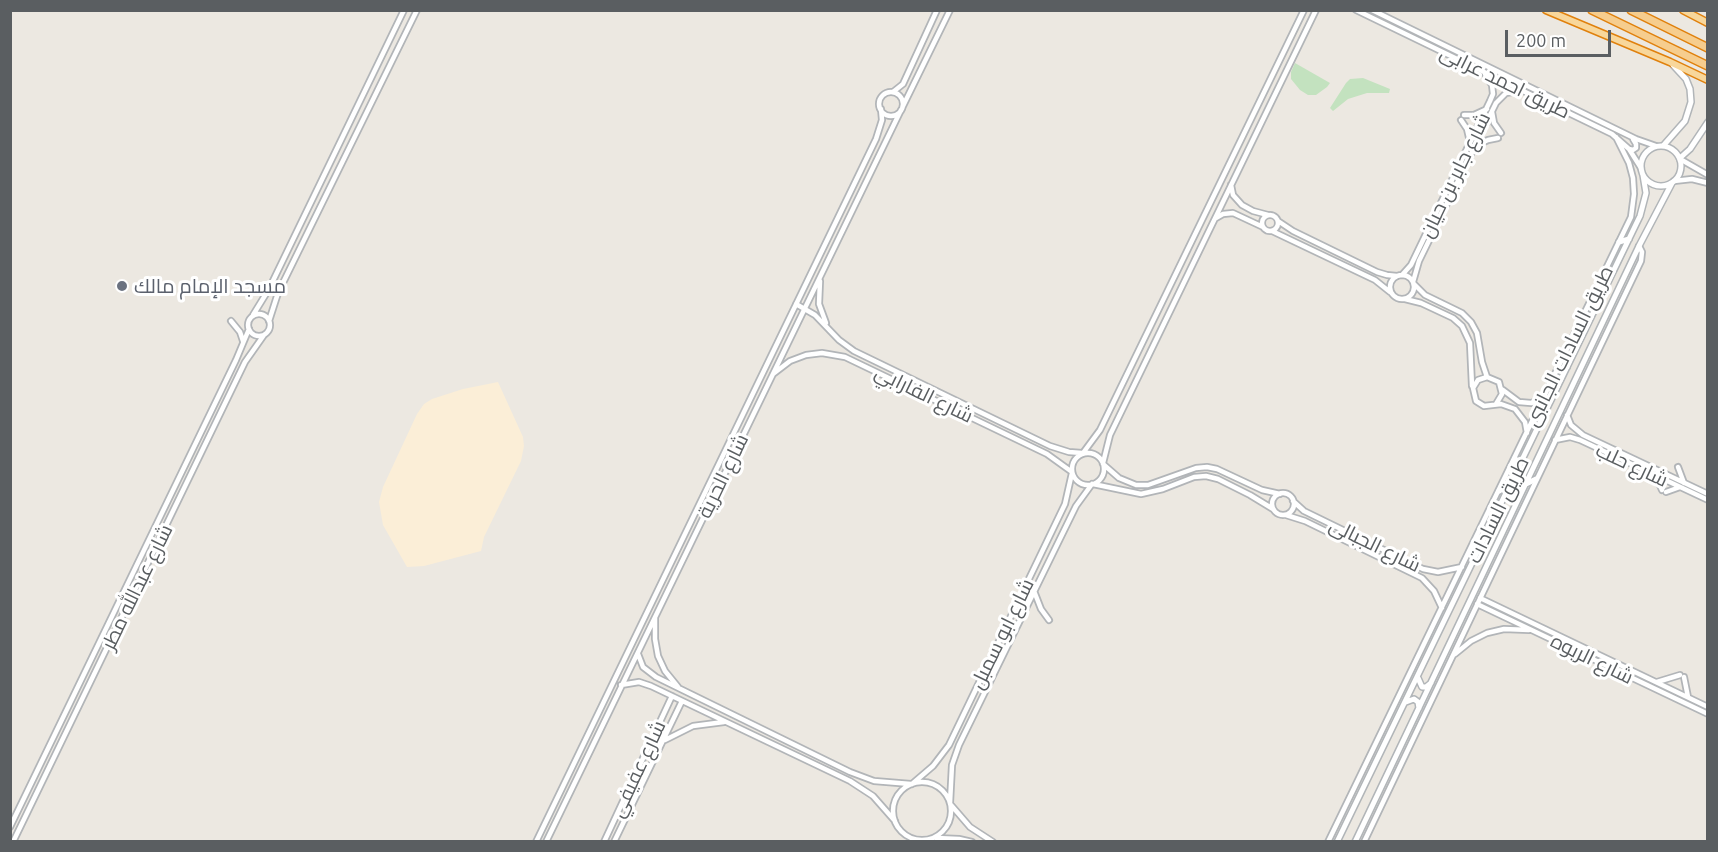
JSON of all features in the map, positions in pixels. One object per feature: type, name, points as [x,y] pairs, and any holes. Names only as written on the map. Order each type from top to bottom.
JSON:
[{"type":"highway","points":[[1546,10],[1707,80]]},
{"type":"highway","points":[[1592,10],[1707,66]]},
{"type":"highway","points":[[1631,10],[1707,48]]},
{"type":"highway","points":[[1683,10],[1707,23]]},
{"type":"main road","points":[[1663,146],[1685,121],[1691,102],[1686,79],[1670,62]]},
{"type":"main road","points":[[1680,159],[1707,122]]},
{"type":"main road","points":[[1656,146],[1663,146],[1674,150],[1680,159],[1681,170],[1673,182],[1664,186],[1655,185],[1644,175],[1641,168],[1644,155],[1656,146]]},
{"type":"main road","name":"طريق السادات","points":[[1337,842],[1642,212],[1645,201],[1644,175]]},
{"type":"main road","name":"طريق السادات","points":[[1355,842],[1639,246],[1673,182]]},
{"type":"main road","points":[[1619,242],[1629,239]]},
{"type":"main road","points":[[1558,370],[1567,367]]},
{"type":"main road","points":[[1515,458],[1517,471]]},
{"type":"main road","points":[[1529,496],[1526,484],[1536,479]]},
{"type":"main road","points":[[1499,491],[1511,484]]},
{"type":"main road","points":[[1491,558],[1493,570]]},
{"type":"main road","points":[[1456,632],[1462,635]]},
{"type":"main road","points":[[1418,676],[1422,687],[1432,682]]},
{"type":"main road","points":[[1406,702],[1416,700],[1419,709]]},
{"type":"main road","points":[[1373,748],[1381,752]]},
{"type":"main road","points":[[1393,764],[1399,767]]},
{"type":"main road","points":[[1361,829],[1369,832]]},
{"type":"street","points":[[404,10],[269,289],[248,321],[249,330],[254,335],[264,335],[270,329],[269,321],[278,293],[417,10]]},
{"type":"street","points":[[893,92],[901,97],[902,108],[890,115],[881,109],[879,102],[882,96],[900,87],[937,10]]},
{"type":"street","name":"شارع الحرية","points":[[546,842],[950,10]]},
{"type":"street","points":[[1082,453],[1095,454],[1119,478],[1136,485],[1148,484],[1190,470],[1207,467],[1218,469],[1262,490],[1287,494],[1293,501],[1293,509],[1286,515],[1279,515],[1256,497],[1218,479],[1206,476],[1194,477],[1163,489],[1141,494],[1080,483],[1072,472],[1073,461],[1100,430],[1304,10]]},
{"type":"street","points":[[1092,484],[1102,476],[1110,435],[1316,10]]},
{"type":"street","name":"طريق احمد عرابى","points":[[1356,10],[1656,146]]},
{"type":"street","name":"طريق احمد عرابى","points":[[1372,10],[1483,72],[1616,137],[1629,149],[1641,168]]},
{"type":"street","points":[[378,65],[387,69]]},
{"type":"street","name":"شارع جابر بن حيان","points":[[1483,72],[1491,81],[1493,89],[1490,111]]},
{"type":"street","points":[[906,77],[909,83],[915,82]]},
{"type":"street","name":"شارع جابر بن حيان","points":[[1399,276],[1411,265],[1490,111],[1502,96],[1523,90]]},
{"type":"street","name":"شارع الحرية","points":[[536,842],[848,198],[878,134],[882,120],[881,109]]},
{"type":"street","points":[[1490,111],[1500,136],[1472,146],[1463,118],[1490,111]]},
{"type":"street","points":[[1588,122],[1590,116]]},
{"type":"street","points":[[878,134],[885,133],[887,139]]},
{"type":"street","points":[[1629,149],[1635,149],[1637,146],[1630,136]]},
{"type":"street","name":"طريق السادات الجانبى","points":[[1328,842],[1633,211],[1634,186],[1629,163],[1616,137]]},
{"type":"street","points":[[1241,140],[1251,144]]},
{"type":"street","name":"شارع جابر بن حيان","points":[[1413,283],[1419,261],[1472,146]]},
{"type":"street","points":[[1680,159],[1707,175]]},
{"type":"street","points":[[1673,182],[1692,179],[1707,183]]},
{"type":"street","points":[[1231,184],[1233,195],[1242,205],[1253,211],[1275,217],[1293,231],[1377,272],[1408,277],[1425,295],[1462,313],[1477,333],[1482,363],[1487,376],[1499,382],[1503,390],[1519,402],[1531,403],[1543,399]]},
{"type":"street","points":[[318,189],[327,194]]},
{"type":"street","points":[[848,198],[857,202]]},
{"type":"street","points":[[1214,219],[1223,214],[1233,213],[1375,280],[1395,298],[1421,303],[1453,318],[1462,326],[1470,343],[1474,397],[1479,404],[1511,407],[1525,422],[1527,433]]},
{"type":"street","points":[[1263,227],[1263,219],[1268,215]]},
{"type":"street","points":[[1272,231],[1278,221]]},
{"type":"street","name":"طريق السادات الجانبى","points":[[1364,842],[1641,261],[1642,252],[1639,246]]},
{"type":"street","points":[[1180,265],[1189,270]]},
{"type":"street","name":"شارع الفارابي","points":[[821,274],[819,296],[821,311],[827,325]]},
{"type":"street","points":[[1390,292],[1390,283],[1399,276]]},
{"type":"street","points":[[1405,299],[1412,294],[1413,283]]},
{"type":"street","points":[[269,289],[278,293]]},
{"type":"street","name":"شارع الفارابي","points":[[796,304],[827,325],[846,346],[865,356],[1050,446],[1069,452],[1082,453]]},
{"type":"street","points":[[253,315],[264,315],[269,321]]},
{"type":"street","points":[[231,321],[240,332],[243,341]]},
{"type":"street","name":"شارع عبدالله مطر","points":[[10,827],[249,330]]},
{"type":"street","name":"شارع عبدالله مطر","points":[[13,842],[245,362],[264,335]]},
{"type":"street","name":"شارع الفارابي","points":[[771,376],[790,361],[814,353],[838,355],[985,423],[1047,454],[1072,472]]},
{"type":"street","points":[[861,364],[865,356]]},
{"type":"street","points":[[237,358],[242,358],[245,362]]},
{"type":"street","points":[[1473,388],[1478,380],[1487,376]]},
{"type":"street","points":[[1496,404],[1503,390]]},
{"type":"street","points":[[752,395],[760,399]]},
{"type":"street","name":"شارع حلب","points":[[1567,415],[1572,425],[1583,435],[1707,500]]},
{"type":"street","points":[[985,423],[988,416]]},
{"type":"street","name":"شارع حلب","points":[[1555,440],[1565,437],[1576,438],[1656,476],[1707,494]]},
{"type":"street","points":[[1656,476],[1664,491],[1682,485],[1678,467]]},
{"type":"street","name":"شارع ابو سمبل","points":[[911,784],[933,766],[944,752],[1066,500],[1072,472]]},
{"type":"street","name":"شارع ابو سمبل","points":[[950,804],[951,773],[956,752],[1079,500],[1092,484]]},
{"type":"street","points":[[1272,509],[1273,499],[1280,494]]},
{"type":"street","points":[[700,501],[709,505]]},
{"type":"street","name":"شارع الجبالى","points":[[1293,501],[1304,511],[1424,569],[1446,572],[1462,567]]},
{"type":"street","points":[[167,502],[176,506]]},
{"type":"street","name":"شارع الجبالى","points":[[1286,515],[1305,521],[1422,578],[1434,591],[1442,608]]},
{"type":"street","points":[[1034,569],[1043,574]]},
{"type":"street","points":[[664,577],[672,581]]},
{"type":"street","points":[[1034,591],[1038,603],[1049,620]]},
{"type":"street","name":"شارع الربوه","points":[[1480,598],[1707,707]]},
{"type":"street","name":"شارع الربوه","points":[[1477,604],[1707,714]]},
{"type":"street","points":[[1503,616],[1505,610]]},
{"type":"street","points":[[655,616],[658,656],[669,676],[680,689]]},
{"type":"street","points":[[1453,655],[1471,641],[1495,630],[1513,628],[1535,631]]},
{"type":"street","points":[[638,652],[643,667],[656,677],[858,776],[882,782],[911,784],[925,782],[938,787],[970,827],[993,842]]},
{"type":"street","points":[[985,669],[994,674]]},
{"type":"street","points":[[84,674],[93,678]]},
{"type":"street","points":[[1656,682],[1682,676],[1688,698]]},
{"type":"street","points":[[651,686],[652,680],[656,677]]},
{"type":"street","points":[[621,686],[639,682],[651,686],[856,784],[881,804],[902,832],[910,838],[960,839],[972,842]]},
{"type":"street","name":"شارع عفيفي","points":[[604,842],[672,696]]},
{"type":"street","name":"شارع عفيفي","points":[[614,842],[682,700]]},
{"type":"street","points":[[736,726],[740,718]]},
{"type":"street","points":[[663,742],[693,726],[727,722]]},
{"type":"street","points":[[585,739],[594,743]]},
{"type":"street","points":[[34,778],[43,782]]},
{"type":"street","points":[[895,821],[893,808],[897,796],[911,784]]},
{"type":"street","points":[[933,838],[948,825],[950,804]]},
{"type":"shaded area","points":[[498,382],[523,437],[524,446],[521,461],[484,537],[481,551],[424,566],[407,567],[383,525],[379,502],[383,487],[417,414],[424,404],[432,399],[463,389]]},
{"type":"green space","points":[[1295,63],[1330,83],[1316,95],[1308,95],[1300,90],[1291,79]]},
{"type":"green space","points":[[1363,78],[1390,89],[1389,93],[1367,93],[1348,99],[1333,111],[1330,108],[1350,79]]},
{"type":"place","name":"مسجد الإمام مالك","points":[[122,286]]}]
